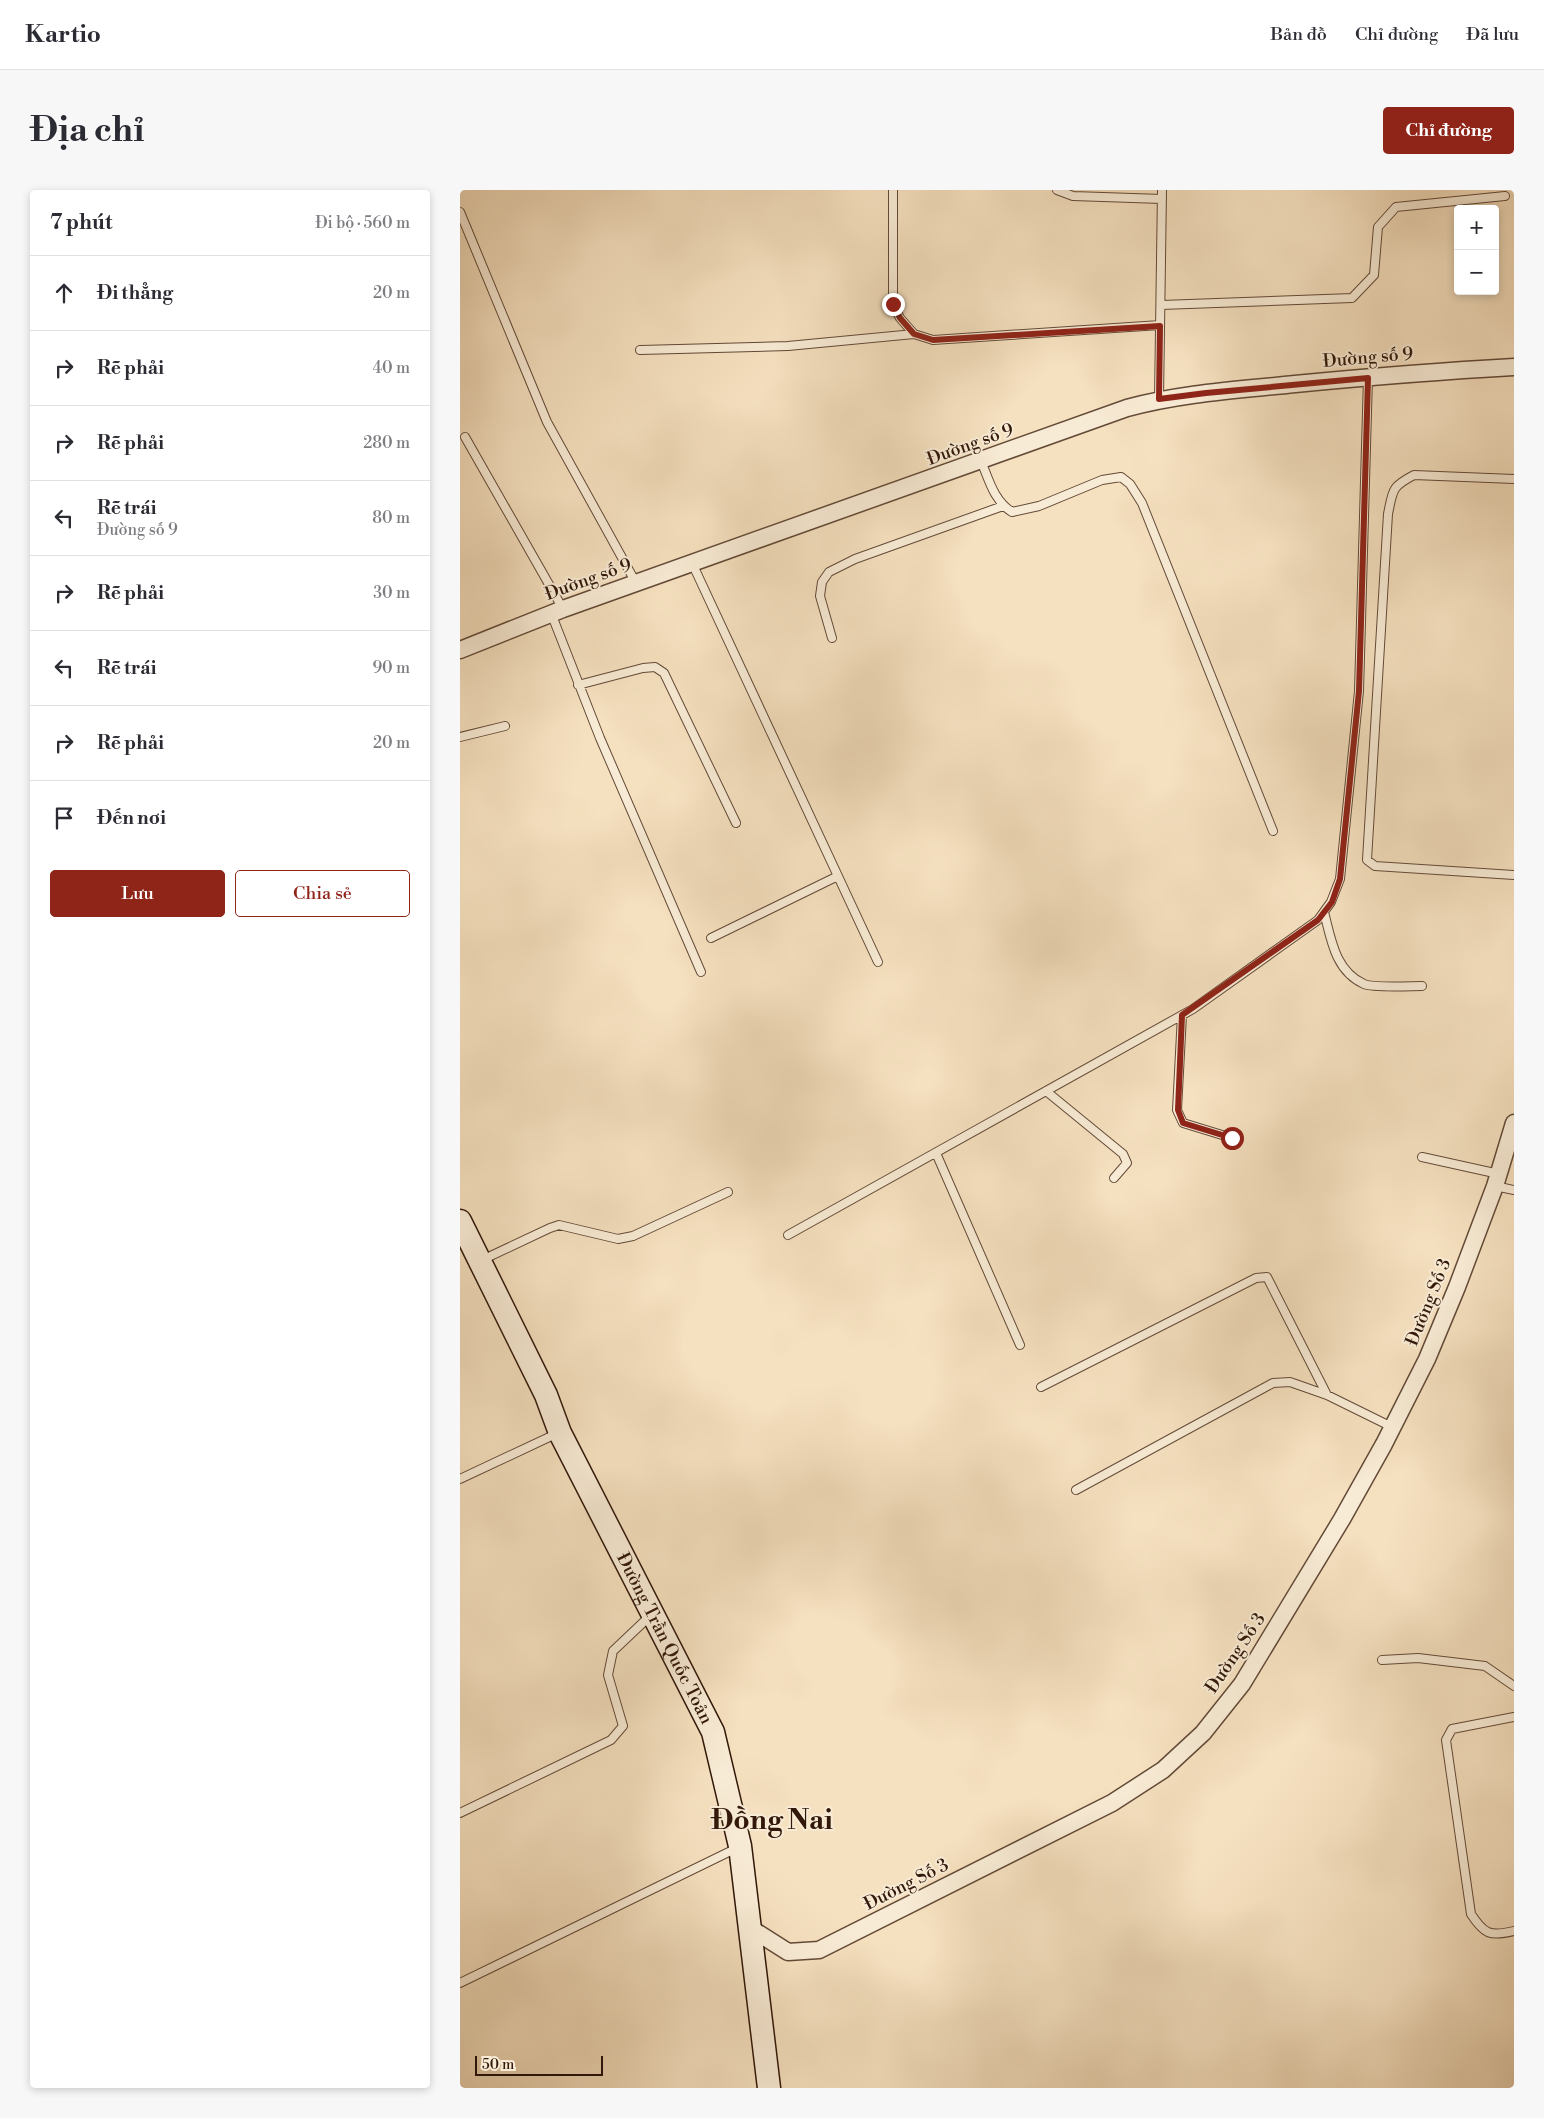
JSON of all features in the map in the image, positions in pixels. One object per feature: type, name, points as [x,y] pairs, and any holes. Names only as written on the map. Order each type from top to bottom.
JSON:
[{"type":"main road","name":"Đường Trần Quốc Toản","points":[[460,1221],[546,1394],[560,1433],[713,1732],[740,1846],[769,2088]]},
{"type":"street","name":"Đường số 9","points":[[460,650],[557,611],[1127,408],[1159,399],[1368,378],[1514,367]]},
{"type":"street","name":"Đường Số 3","points":[[750,1928],[788,1952],[820,1950],[1112,1803],[1163,1770],[1203,1733],[1242,1684],[1342,1519],[1427,1359],[1497,1180],[1514,1123]]},
{"type":"lane","points":[[893,190],[893,304],[900,318],[914,334]]},
{"type":"lane","points":[[1058,190],[1072,196],[1162,200]]},
{"type":"lane","points":[[1159,399],[1162,190]]},
{"type":"lane","points":[[1161,305],[1352,298],[1374,275],[1378,227],[1396,207],[1505,196]]},
{"type":"lane","points":[[460,212],[547,422],[636,583]]},
{"type":"lane","points":[[640,350],[788,346],[914,334],[933,340],[1160,326]]},
{"type":"lane","points":[[788,1235],[1182,1015],[1318,920],[1332,902],[1340,879],[1359,691],[1368,378]]},
{"type":"lane","points":[[465,437],[557,611],[578,685],[702,972]]},
{"type":"lane","points":[[981,461],[996,498],[1012,512],[1039,506],[1102,480],[1121,477],[1130,484],[1142,503],[1273,831]]},
{"type":"lane","points":[[1514,478],[1414,474],[1401,481],[1394,489],[1388,514],[1368,860],[1375,866],[1514,875]]},
{"type":"lane","points":[[832,638],[820,596],[822,582],[829,572],[855,559],[1003,506]]},
{"type":"lane","points":[[692,564],[878,962]]},
{"type":"lane","points":[[578,685],[643,668],[655,667],[664,673],[736,823]]},
{"type":"lane","points":[[460,737],[505,726]]},
{"type":"lane","points":[[710,938],[838,876]]},
{"type":"lane","points":[[1324,912],[1336,955],[1342,966],[1353,976],[1365,985],[1422,986]]},
{"type":"lane","points":[[1182,1015],[1178,1110],[1183,1123],[1232,1138]]},
{"type":"lane","points":[[1046,1091],[1123,1154],[1127,1163],[1114,1178]]},
{"type":"lane","points":[[936,1153],[1020,1345]]},
{"type":"lane","points":[[1422,1157],[1497,1180],[1514,1190]]},
{"type":"lane","points":[[480,1261],[559,1225],[618,1239],[633,1236],[728,1192]]},
{"type":"lane","points":[[1041,1387],[1256,1278],[1267,1277],[1327,1395]]},
{"type":"lane","points":[[1076,1490],[1274,1383],[1290,1382],[1327,1395],[1392,1427]]},
{"type":"lane","points":[[460,1479],[560,1433]]},
{"type":"lane","points":[[460,1813],[611,1740],[623,1726],[608,1675],[612,1651],[653,1614]]},
{"type":"lane","points":[[1382,1660],[1418,1658],[1484,1666],[1514,1686]]},
{"type":"lane","points":[[1514,1717],[1452,1730],[1446,1740],[1471,1914],[1482,1930],[1497,1935],[1514,1931]]},
{"type":"lane","points":[[460,1983],[740,1846]]},
{"type":"district","name":"Đồng Nai","points":[[772,1819]]},
{"type":"route","points":[[893,304],[900,318],[914,334],[933,340],[1160,326],[1159,399],[1368,378],[1359,691],[1340,879],[1332,902],[1318,920],[1182,1015],[1178,1110],[1183,1123],[1232,1138]]}]
